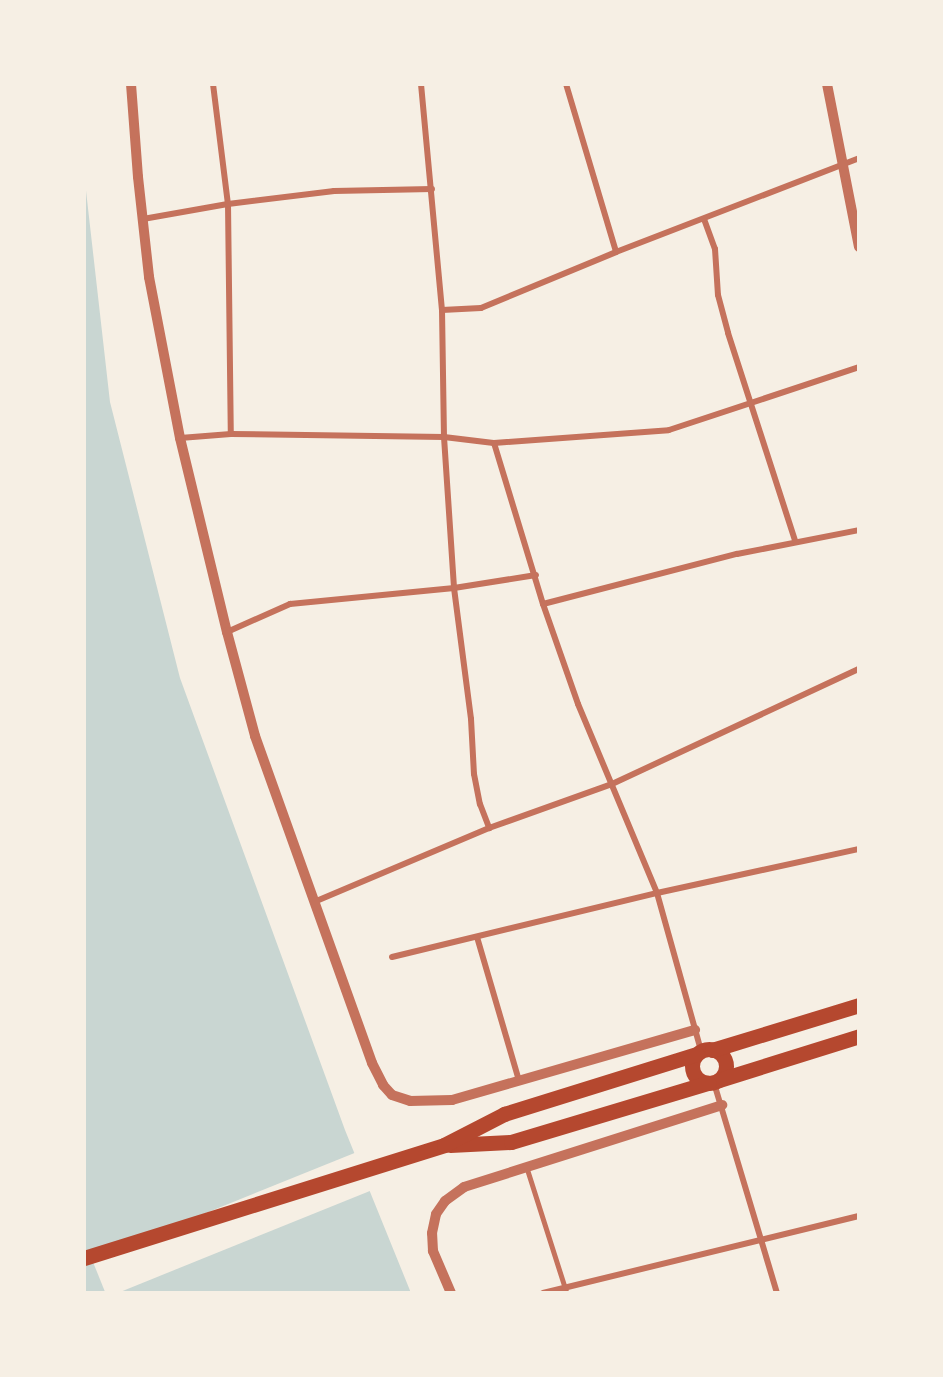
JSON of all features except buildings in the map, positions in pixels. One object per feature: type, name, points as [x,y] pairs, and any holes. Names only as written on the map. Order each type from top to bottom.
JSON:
[{"type":"main road","points":[[84,1258],[444,1145],[504,1114],[859,1005]]},
{"type":"main road","points":[[444,1145],[511,1142],[859,1036]]},
{"type":"main road","points":[[704,1052],[692,1064],[694,1075],[714,1082]]},
{"type":"main road","points":[[704,1052],[724,1059],[726,1070],[714,1082]]},
{"type":"street","points":[[132,84],[149,277],[180,438],[227,632],[255,736],[372,1063],[383,1085],[392,1095],[410,1101],[452,1100],[695,1030]]},
{"type":"street","points":[[213,84],[228,204],[231,434]]},
{"type":"street","points":[[421,84],[442,310],[444,437],[454,588],[471,720],[474,774],[480,804],[489,828]]},
{"type":"street","points":[[566,84],[616,252]]},
{"type":"street","points":[[827,84],[859,247]]},
{"type":"street","points":[[442,310],[482,308],[616,252],[859,158]]},
{"type":"street","points":[[143,219],[228,204],[334,191],[432,189]]},
{"type":"street","points":[[704,219],[715,249],[718,295],[795,542]]},
{"type":"street","points":[[180,438],[231,434],[444,437],[494,443],[669,430],[752,405],[859,367]]},
{"type":"street","points":[[494,443],[543,604],[578,704],[657,892],[695,1030],[704,1052]]},
{"type":"street","points":[[543,604],[795,542],[859,530]]},
{"type":"street","points":[[227,632],[290,604],[454,588],[536,575]]},
{"type":"street","points":[[314,902],[489,828],[612,784],[859,669]]},
{"type":"street","points":[[392,957],[657,892],[859,849]]},
{"type":"street","points":[[477,937],[519,1082]]},
{"type":"street","points":[[714,1082],[777,1293]]},
{"type":"street","points":[[451,1293],[433,1251],[432,1233],[436,1214],[445,1201],[464,1187],[722,1105]]},
{"type":"street","points":[[543,1293],[566,1290],[859,1216]]},
{"type":"lane","points":[[527,1168],[566,1290]]},
{"type":"shaded area","points":[[84,173],[110,402],[180,678],[345,1130],[411,1293],[84,1293]]},
{"type":"pier","points":[[357,1152],[372,1190],[117,1293],[106,1293],[92,1259]]}]
